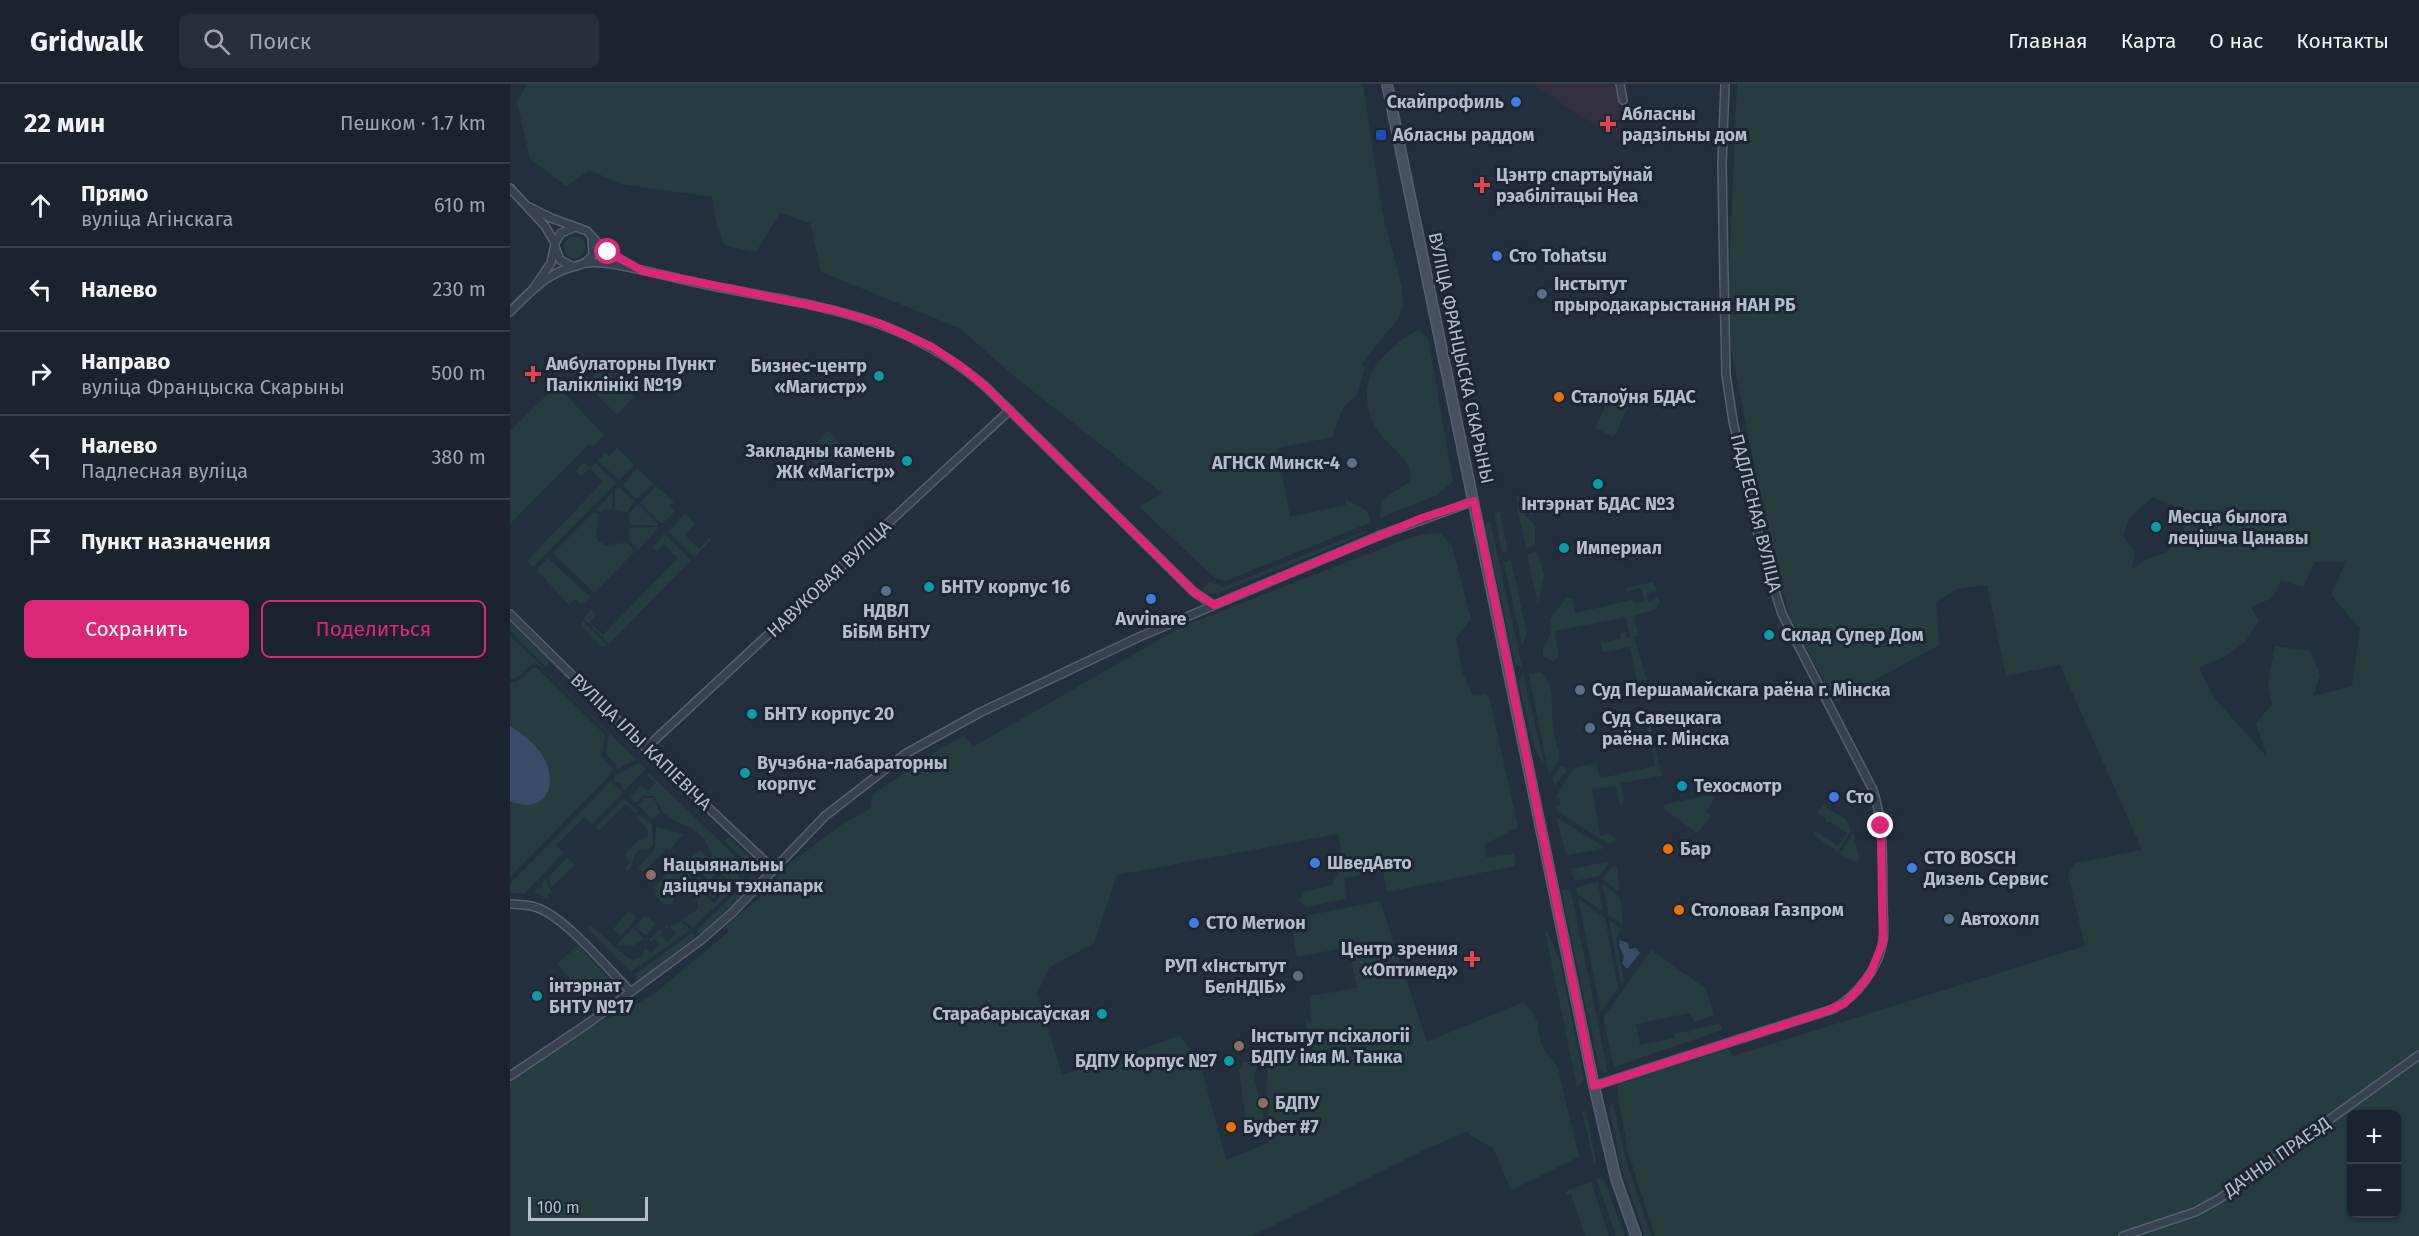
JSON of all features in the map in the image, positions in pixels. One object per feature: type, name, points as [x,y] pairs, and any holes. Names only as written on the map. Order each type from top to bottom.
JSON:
[{"type":"main road","name":"ВУЛІЦА ФРАНЦЫСКА СКАРЫНЫ","points":[[1387,84],[1594,1086],[1616,1179],[1636,1236]]},
{"type":"street","points":[[1620,84],[1623,100]]},
{"type":"street","name":"ПАДЛЕСНАЯ ВУЛІЦА","points":[[1594,1086],[1833,1009],[1845,1003],[1870,974],[1883,942],[1881,826],[1878,805],[1862,769],[1782,614],[1759,539],[1731,410],[1726,375],[1724,277],[1722,164],[1725,84]]},
{"type":"street","points":[[510,188],[545,226],[561,260],[574,266]]},
{"type":"street","points":[[529,207],[551,218],[582,228],[603,249],[643,271]]},
{"type":"street","points":[[533,289],[550,263],[555,245],[564,231],[575,227]]},
{"type":"street","points":[[586,263],[593,254],[594,242],[591,236]]},
{"type":"street","points":[[510,312],[550,276],[574,266],[597,263],[813,305],[879,323],[917,339],[969,372],[1194,592],[1214,605]]},
{"type":"street","name":"НАВУКОВАЯ ВУЛІЦА","points":[[646,748],[1010,410]]},
{"type":"street","points":[[510,1076],[590,1022],[717,927],[825,816],[904,754],[1033,687],[1214,605],[1400,527],[1474,501]]},
{"type":"street","name":"ВУЛІЦА ІЛЬІ КАПІЕВІЧА","points":[[510,614],[773,869]]},
{"type":"street","points":[[510,904],[527,905],[548,913],[630,991]]},
{"type":"street","name":"ДАЧНЫ ПРАЕЗД","points":[[2123,1236],[2195,1212],[2219,1199],[2419,1055]]},
{"type":"shaded area","name":"Абласны радзільны дом","points":[[1532,84],[1616,84],[1623,141],[1561,104],[1559,100]]},
{"type":"green space","points":[[527,84],[1363,84],[1382,212],[1402,287],[1403,307],[1398,319],[1362,363],[1365,368],[1357,395],[1342,409],[1333,437],[1277,448],[1290,517],[1346,505],[1345,499],[1366,510],[1370,518],[1369,523],[1226,581],[1215,578],[1139,507],[1162,493],[1015,377],[959,328],[821,272],[810,223],[780,213],[756,252],[725,246],[717,226],[712,197],[620,184],[590,170],[566,186],[530,159],[517,102]]},
{"type":"green space","points":[[1737,84],[2419,84],[2419,1236],[1655,1236],[1628,1152],[1618,1097],[1618,1084],[1728,1049],[1733,1056],[2085,946],[2068,875],[2075,863],[2142,850],[2060,665],[2006,676],[1987,585],[1957,589],[1936,602],[1939,645],[1835,702],[1789,616],[1763,508],[1727,328]],"holes":[[[2152,497],[2175,507],[2186,535],[2165,553],[2145,560],[2132,569],[2135,552],[2123,536],[2129,519]],[[2346,561],[2331,595],[2360,628],[2352,686],[2313,696],[2320,675],[2310,651],[2275,646],[2268,683],[2272,704],[2256,724],[2267,757],[2215,699],[2199,668],[2226,656],[2245,642],[2259,621],[2251,607],[2270,599],[2281,581],[2303,587],[2315,562]]]},
{"type":"green space","points":[[575,236],[583,239],[586,247],[583,255],[575,258],[567,255],[564,247],[567,239]]},
{"type":"green space","points":[[1418,330],[1428,338],[1453,482],[1435,496],[1380,518],[1382,500],[1409,482],[1411,475],[1407,463],[1382,436],[1371,417],[1367,397],[1370,377],[1389,350]]},
{"type":"green space","points":[[603,367],[634,397],[617,415],[586,384]]},
{"type":"green space","points":[[555,387],[558,387],[604,435],[593,447],[589,444],[510,524],[510,431]]},
{"type":"green space","points":[[1609,398],[1628,407],[1614,437],[1595,428]]},
{"type":"green space","points":[[828,431],[841,444],[818,467],[805,454]]},
{"type":"green space","points":[[617,448],[635,465],[619,480],[598,461],[605,453],[609,456]]},
{"type":"green space","points":[[583,463],[590,467],[596,463],[616,483],[533,567],[527,561],[603,482],[590,468],[581,476],[576,471]]},
{"type":"green space","points":[[637,468],[654,484],[636,499],[623,485]]},
{"type":"green space","points":[[656,486],[674,502],[670,506],[675,511],[662,524],[640,503]]},
{"type":"green space","points":[[619,487],[635,501],[627,512],[615,510],[615,490]]},
{"type":"green space","points":[[612,493],[612,510],[605,509],[600,512],[597,509]]},
{"type":"green space","points":[[1522,495],[1530,498],[1527,506],[1533,513],[1531,516],[1516,498]]},
{"type":"green space","points":[[637,505],[659,525],[630,525],[629,514]]},
{"type":"green space","points":[[1517,508],[1535,526],[1535,546],[1526,548]]},
{"type":"green space","points":[[594,512],[598,514],[596,537],[598,541],[605,545],[627,543],[635,551],[594,593],[553,553]]},
{"type":"green space","points":[[1500,512],[1508,551],[1502,552],[1494,514]]},
{"type":"green space","points":[[685,514],[695,524],[685,535],[699,549],[709,538],[711,540],[694,557],[668,532]]},
{"type":"green space","points":[[1490,521],[1522,667],[1515,665],[1485,525]]},
{"type":"green space","points":[[659,527],[638,550],[629,540],[629,528]]},
{"type":"green space","points":[[1367,530],[1355,538],[1219,593],[1207,594],[1200,591],[1209,582],[1224,587]]},
{"type":"green space","points":[[665,534],[691,560],[609,644],[584,619],[584,617],[591,609],[596,615],[589,623],[603,635],[678,558],[664,544],[657,551],[653,547]]},
{"type":"green space","points":[[1441,534],[1452,546],[1471,619],[1456,638],[1462,671],[1473,696],[1485,694],[1489,697],[1518,827],[1484,845],[1486,857],[1514,854],[1515,866],[1387,892],[1383,871],[1344,878],[1346,899],[1307,907],[1299,901],[1303,892],[1332,885],[1343,861],[1338,834],[1117,875],[1094,943],[1050,967],[1037,993],[1062,1074],[1106,1063],[1180,1035],[1201,1066],[1226,1160],[1268,1143],[1267,1068],[1312,1050],[1312,1038],[1308,1038],[1305,1018],[1311,1023],[1310,996],[1357,988],[1349,947],[1297,957],[1290,919],[1380,901],[1427,1042],[1523,1002],[1533,1013],[1543,1048],[1558,1068],[1579,1157],[1511,1190],[1493,1148],[1470,1135],[1468,1131],[1422,1151],[1252,1236],[510,1236],[510,1080],[568,1039],[653,995],[728,932],[726,926],[762,896],[790,863],[841,825],[871,808],[872,795],[942,747],[964,736],[973,747],[1183,626],[1411,537]]},
{"type":"green space","points":[[1537,552],[1544,574],[1538,605],[1527,554]]},
{"type":"green space","points":[[548,558],[590,597],[581,605],[575,599],[569,605],[537,570]]},
{"type":"green space","points":[[1511,560],[1527,634],[1522,644],[1504,563]]},
{"type":"green space","points":[[1653,582],[1657,591],[1647,593],[1648,601],[1658,596],[1660,602],[1656,609],[1634,616],[1638,635],[1634,637],[1647,680],[1637,681],[1630,647],[1603,652],[1601,643],[1621,639],[1620,633],[1626,632],[1627,639],[1630,638],[1626,617],[1555,631],[1559,658],[1552,661],[1543,657],[1543,648],[1551,635],[1550,619],[1566,598],[1572,598],[1575,613],[1631,600],[1636,604],[1644,601],[1641,588],[1627,591],[1626,588]]},
{"type":"green space","points":[[583,621],[607,645],[602,647],[581,626]]},
{"type":"green space","points":[[510,622],[550,661],[547,665],[544,665],[510,630]]},
{"type":"green space","points":[[510,636],[544,668],[536,663],[517,677],[510,679]]},
{"type":"green space","points":[[533,668],[537,668],[605,735],[601,755],[613,769],[610,775],[510,877],[510,682],[517,682]]},
{"type":"green space","points":[[1541,672],[1548,683],[1552,697],[1554,730],[1560,758],[1549,774],[1529,674]]},
{"type":"green space","points":[[547,673],[637,760],[617,769],[616,764],[606,754],[609,734]]},
{"type":"green space","points":[[1523,674],[1544,763],[1534,747],[1518,681]]},
{"type":"green space","points":[[1647,710],[1662,776],[1621,783],[1624,803],[1620,805],[1616,786],[1592,789],[1600,836],[1610,834],[1616,839],[1615,842],[1607,843],[1557,811],[1555,806],[1560,804],[1556,796],[1574,768],[1596,763],[1602,778],[1655,766],[1644,711]]},
{"type":"green space","points":[[639,762],[646,769],[624,791],[619,782],[612,780],[617,774]]},
{"type":"green space","points":[[1560,767],[1564,767],[1566,771],[1555,786],[1552,778]]},
{"type":"green space","points":[[649,773],[737,858],[739,884],[693,928],[683,919],[698,909],[698,899],[695,896],[684,895],[683,891],[699,876],[707,884],[702,892],[714,903],[732,885],[719,872],[709,880],[703,874],[712,867],[712,854],[704,839],[692,828],[664,814],[654,796],[643,796],[636,803],[630,797],[641,785],[648,791],[655,783],[646,777]]},
{"type":"green space","points":[[611,781],[623,793],[592,824],[584,817],[556,845],[563,853],[525,893],[510,893],[510,884]]},
{"type":"green space","points":[[1710,795],[1715,798],[1706,812],[1711,816],[1696,832],[1663,808],[1666,804]]},
{"type":"green space","points":[[644,798],[652,798],[656,802],[660,813],[654,818],[651,818],[638,805]]},
{"type":"green space","points":[[623,800],[638,811],[635,813],[626,804],[599,831],[596,827]]},
{"type":"green space","points":[[1824,805],[1846,820],[1851,830],[1838,852],[1814,835],[1816,831],[1838,846],[1847,833],[1831,822],[1825,822],[1826,819],[1817,812]]},
{"type":"green space","points":[[638,814],[652,824],[653,845],[649,849],[638,850],[628,872],[625,869],[629,863],[625,854],[638,841],[648,836],[647,829],[636,817]]},
{"type":"green space","points":[[1557,819],[1606,848],[1568,855]]},
{"type":"green space","points":[[656,827],[683,834],[670,850],[667,848],[643,872],[638,867],[655,849]]},
{"type":"green space","points":[[1853,833],[1859,857],[1857,863],[1840,854]]},
{"type":"green space","points":[[727,838],[754,861],[749,865],[724,841]]},
{"type":"green space","points":[[700,850],[709,860],[708,864],[680,885],[672,903],[664,905],[654,894],[657,891],[654,887],[676,864],[680,868]]},
{"type":"green space","points":[[567,857],[575,865],[552,887],[548,878]]},
{"type":"green space","points":[[1609,863],[1599,876],[1574,881],[1571,869]]},
{"type":"green space","points":[[1614,865],[1617,867],[1619,889],[1616,890],[1602,878]]},
{"type":"green space","points":[[752,876],[757,881],[726,913],[699,934],[696,931]]},
{"type":"green space","points":[[720,877],[727,884],[713,899],[706,892]]},
{"type":"green space","points":[[545,879],[553,896],[549,893],[547,895],[549,899],[534,892],[538,887],[541,889],[543,886],[541,884]]},
{"type":"green space","points":[[1598,882],[1603,912],[1577,894],[1576,887]]},
{"type":"green space","points":[[1602,883],[1620,898],[1623,925],[1609,915]]},
{"type":"green space","points":[[1566,889],[1571,892],[1608,1073],[1604,1073],[1599,1068],[1561,890]]},
{"type":"green space","points":[[1578,898],[1605,918],[1618,988],[1601,1012]]},
{"type":"green space","points":[[629,911],[637,918],[621,936],[613,929]]},
{"type":"green space","points":[[646,915],[655,924],[646,936],[635,926]]},
{"type":"green space","points":[[1609,920],[1621,929],[1616,939],[1624,981],[1621,985]]},
{"type":"green space","points":[[681,921],[690,930],[631,972],[587,928],[590,925],[633,960],[643,956],[645,948],[651,953],[660,944],[654,939],[651,942],[649,940],[660,929],[663,931],[660,935],[668,942],[676,933],[669,926],[666,929],[664,926],[675,925]]},
{"type":"green space","points":[[633,928],[644,939],[632,946],[617,944]]},
{"type":"green space","points":[[1545,931],[1560,961],[1584,1080],[1577,1088]]},
{"type":"green space","points":[[692,933],[695,937],[639,980],[635,974]]},
{"type":"green space","points":[[578,945],[611,982],[590,1001],[557,964]]},
{"type":"green space","points":[[1651,950],[1706,989],[1714,1015],[1694,1022],[1690,1013],[1636,1024],[1640,1045],[1675,1038],[1675,1034],[1717,1024],[1721,1025],[1722,1030],[1614,1067],[1603,1018]]},
{"type":"green space","points":[[1243,1061],[1257,1067],[1254,1077],[1264,1118],[1247,1125],[1239,1071]]},
{"type":"green space","points":[[1613,1102],[1626,1161],[1651,1236],[1645,1236],[1622,1170],[1609,1108]]},
{"type":"green space","points":[[1582,1111],[1586,1111],[1596,1161],[1594,1164]]},
{"type":"green space","points":[[1596,1178],[1604,1180],[1625,1236],[1616,1236]]},
{"type":"green space","points":[[1591,1182],[1609,1236],[1585,1236],[1571,1194],[1565,1194],[1568,1190]]},
{"type":"water","points":[[510,726],[540,751],[546,762],[550,782],[548,791],[538,802],[521,804],[510,801]]},
{"type":"water","points":[[1620,940],[1628,943],[1629,949],[1636,948],[1640,953],[1627,969],[1622,963],[1624,957],[1619,946]]},
{"type":"place","name":"Скайпрофиль","points":[[1516,102]]},
{"type":"place","name":"Абласны радзільны дом","points":[[1608,124]]},
{"type":"place","name":"Абласны раддом","points":[[1381,135]]},
{"type":"place","name":"Цэнтр спартыўнай рэабілітацыі Неа","points":[[1482,185]]},
{"type":"place","name":"Сто Tohatsu","points":[[1497,256]]},
{"type":"place","name":"Інстытут прыродакарыстання НАН РБ","points":[[1542,294]]},
{"type":"place","name":"Амбулаторны Пункт Паліклінікі №19","points":[[533,374]]},
{"type":"place","name":"Бизнес-центр «Магистр»","points":[[879,376]]},
{"type":"place","name":"Сталоўня БДАС","points":[[1559,397]]},
{"type":"place","name":"Закладны камень ЖК «Магістр»","points":[[907,461]]},
{"type":"place","name":"АГНСК Минск-4","points":[[1352,463]]},
{"type":"place","name":"Інтэрнат БДАС №3","points":[[1598,484]]},
{"type":"place","name":"Месца былога лецішча Цанавы","points":[[2156,527]]},
{"type":"place","name":"Империал","points":[[1564,548]]},
{"type":"place","name":"БНТУ корпус 16","points":[[929,587]]},
{"type":"place","name":"НДВЛ БіБМ БНТУ","points":[[886,591]]},
{"type":"place","name":"Avvinare","points":[[1151,599]]},
{"type":"place","name":"Склад Супер Дом","points":[[1769,635]]},
{"type":"place","name":"Суд Першамайскага раёна г. Мінска","points":[[1580,690]]},
{"type":"place","name":"БНТУ корпус 20","points":[[752,714]]},
{"type":"place","name":"Суд Савецкага раёна г. Мінска","points":[[1590,728]]},
{"type":"place","name":"Вучэбна-лабараторны корпус","points":[[745,773]]},
{"type":"place","name":"Техосмотр","points":[[1682,786]]},
{"type":"place","name":"Сто","points":[[1834,797]]},
{"type":"place","name":"Бар","points":[[1668,849]]},
{"type":"place","name":"ШведАвто","points":[[1315,863]]},
{"type":"place","name":"СТО BOSCH Дизель Сервис","points":[[1912,868]]},
{"type":"place","name":"Нацыянальны дзіцячы тэхнапарк","points":[[651,875]]},
{"type":"place","name":"Столовая Газпром","points":[[1679,910]]},
{"type":"place","name":"Автохолл","points":[[1949,919]]},
{"type":"place","name":"СТО Метион","points":[[1194,923]]},
{"type":"place","name":"Центр зрения «Оптимед»","points":[[1472,959]]},
{"type":"place","name":"РУП «Інстытут БелНДІБ»","points":[[1298,976]]},
{"type":"place","name":"інтэрнат БНТУ №17","points":[[537,996]]},
{"type":"place","name":"Старабарысаўская","points":[[1102,1014]]},
{"type":"place","name":"Інстытут псіхалогіі БДПУ імя М. Танка","points":[[1239,1046]]},
{"type":"place","name":"БДПУ Корпус №7","points":[[1229,1061]]},
{"type":"place","name":"БДПУ","points":[[1263,1103]]},
{"type":"place","name":"Буфет #7","points":[[1231,1127]]},
{"type":"route","points":[[608,252],[643,271],[738,292],[805,303],[862,317],[911,336],[932,347],[986,387],[1194,592],[1214,605],[1422,518],[1474,501],[1594,1086],[1824,1012],[1845,1003],[1870,974],[1883,942],[1881,826]]}]
